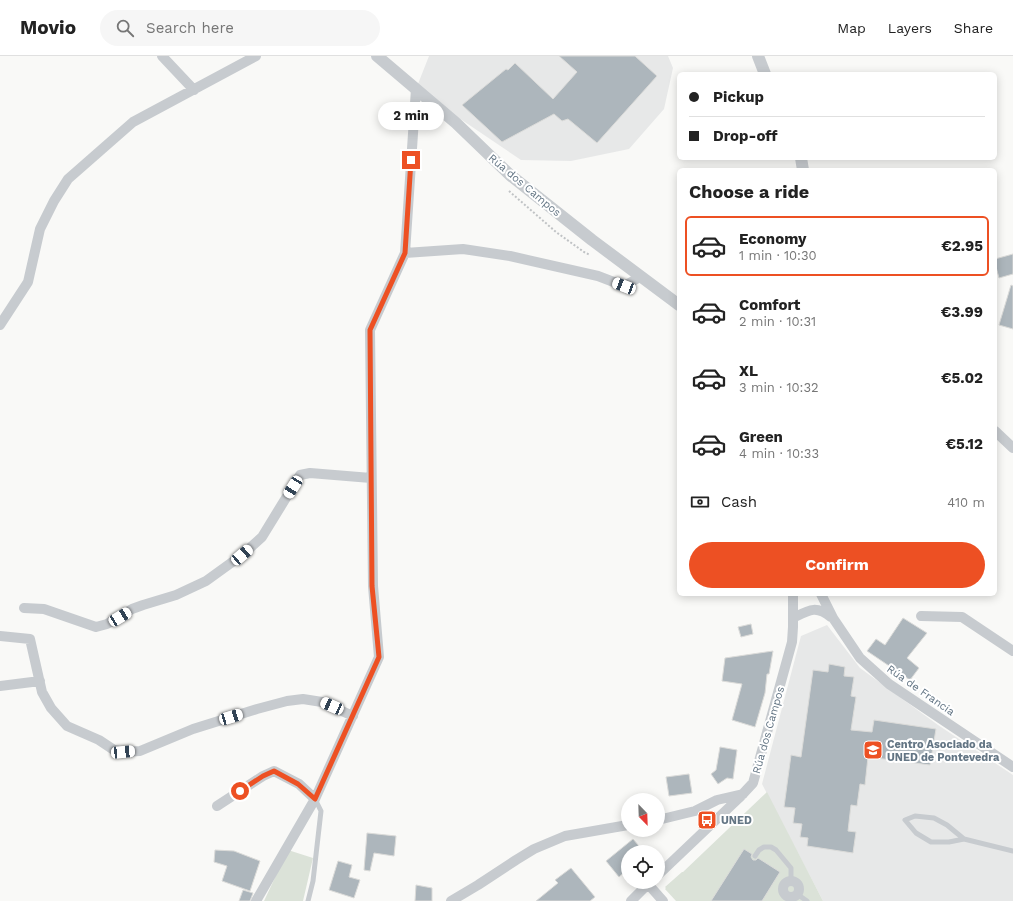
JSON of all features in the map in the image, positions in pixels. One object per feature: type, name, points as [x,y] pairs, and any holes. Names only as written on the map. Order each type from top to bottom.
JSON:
[{"type":"street","points":[[162,56],[194,90]]},
{"type":"street","points":[[0,326],[28,282],[40,229],[54,201],[68,179],[133,122],[256,56]]},
{"type":"street","name":"Rúa dos Campos","points":[[377,56],[456,123],[510,175],[640,277],[677,304]]},
{"type":"street","points":[[758,56],[763,72]]},
{"type":"street","points":[[256,901],[315,799],[379,657],[372,586],[370,330],[405,253],[416,89]]},
{"type":"street","points":[[405,253],[462,249],[510,256],[598,276],[624,286],[640,277]]},
{"type":"street","points":[[997,433],[1013,448]]},
{"type":"street","points":[[24,608],[44,610],[96,627],[107,624],[132,609],[176,595],[206,581],[242,555],[262,537],[300,475],[310,473],[371,478]]},
{"type":"street","name":"Rúa dos Campos","points":[[665,868],[753,783],[792,642],[793,596]]},
{"type":"street","name":"Rúa de Francia","points":[[822,596],[833,618],[860,658],[889,684],[1013,767]]},
{"type":"street","points":[[793,618],[807,611],[813,610],[822,611],[833,618]]},
{"type":"street","points":[[921,616],[962,617],[1013,651]]},
{"type":"street","points":[[0,636],[30,639],[42,692],[51,708],[67,726],[99,740],[114,750],[123,752],[140,751],[193,729],[286,701],[304,699],[322,702],[353,716]]},
{"type":"street","points":[[0,686],[40,682]]},
{"type":"street","points":[[217,806],[263,776],[274,771],[298,784],[315,799]]},
{"type":"street","points":[[665,818],[695,811],[718,800],[743,794]]},
{"type":"street","points":[[451,901],[534,849],[565,836],[621,826]]},
{"type":"street","points":[[789,897],[784,891],[784,886],[787,882],[791,881]]},
{"type":"street","points":[[631,901],[643,889]]},
{"type":"street","points":[[654,889],[663,901]]},
{"type":"lane","points":[[308,901],[313,880],[321,811],[315,799]]},
{"type":"lane","points":[[964,840],[947,825],[934,818],[915,816],[905,820],[916,833],[932,842],[964,840],[1013,851]]},
{"type":"lane","points":[[755,856],[759,850],[764,847],[771,847],[776,850],[791,868],[791,881]]},
{"type":"lane","points":[[789,897],[807,901]]},
{"type":"shaded area","points":[[429,56],[668,56],[673,68],[664,109],[629,149],[571,161],[521,160],[416,89]]},
{"type":"shaded area","name":"Centro Asociado da UNED de Pontevedra","points":[[827,625],[860,668],[938,725],[1013,775],[1013,901],[823,901],[762,784],[801,636]]},
{"type":"shaded area","points":[[767,792],[823,901],[676,901],[665,889],[665,887],[683,872]]},
{"type":"shaded area","points":[[288,850],[313,858],[303,901],[264,901]]},
{"type":"building","points":[[559,56],[635,56],[657,76],[597,143],[568,119],[562,121],[554,114],[502,142],[462,105],[515,63],[553,99],[577,72]]},
{"type":"building","points":[[1013,254],[1013,274],[999,278],[997,270],[997,258]]},
{"type":"building","points":[[1011,285],[1013,286],[1013,329],[999,325]]},
{"type":"building","points":[[903,618],[927,633],[907,658],[919,668],[910,680],[867,651],[876,639],[885,645]]},
{"type":"building","points":[[751,624],[753,634],[741,637],[738,627]]},
{"type":"building","points":[[773,651],[769,674],[767,674],[765,693],[755,727],[732,720],[742,684],[722,681],[725,658]]},
{"type":"building","points":[[829,664],[845,667],[844,676],[854,677],[851,696],[856,697],[851,730],[872,732],[874,720],[936,729],[930,765],[868,757],[865,785],[860,784],[857,806],[851,805],[848,831],[856,832],[853,853],[807,846],[808,838],[800,837],[802,824],[793,823],[795,808],[784,807],[791,755],[801,757],[813,670],[828,672]]},
{"type":"building","points":[[720,747],[737,750],[733,779],[727,778],[718,784],[711,774],[716,770]]},
{"type":"building","points":[[689,774],[692,793],[669,796],[666,777]]},
{"type":"building","points":[[367,833],[396,836],[394,856],[374,853],[370,871],[364,870]]},
{"type":"building","points":[[633,839],[638,845],[626,845]]},
{"type":"building","points":[[621,849],[621,875],[619,877],[606,861]]},
{"type":"building","points":[[744,849],[752,854],[751,857],[753,860],[758,858],[780,872],[762,901],[711,901]]},
{"type":"building","points":[[215,850],[234,851],[260,861],[250,891],[222,881],[227,866],[214,862]]},
{"type":"building","points":[[338,861],[352,865],[349,877],[360,880],[354,898],[329,890]]},
{"type":"building","points":[[571,868],[595,897],[590,901],[536,901],[558,883],[555,880]]},
{"type":"building","points":[[416,885],[432,888],[432,901],[415,901]]},
{"type":"building","points":[[243,890],[253,893],[250,901],[239,901]]},
{"type":"place","name":"Centro Asociado da UNED de Pontevedra","points":[[873,750]]},
{"type":"place","name":"UNED","points":[[707,820]]},
{"type":"route","points":[[240,791],[263,776],[274,771],[298,784],[315,799],[379,657],[372,586],[370,330],[405,253],[411,160]]}]
